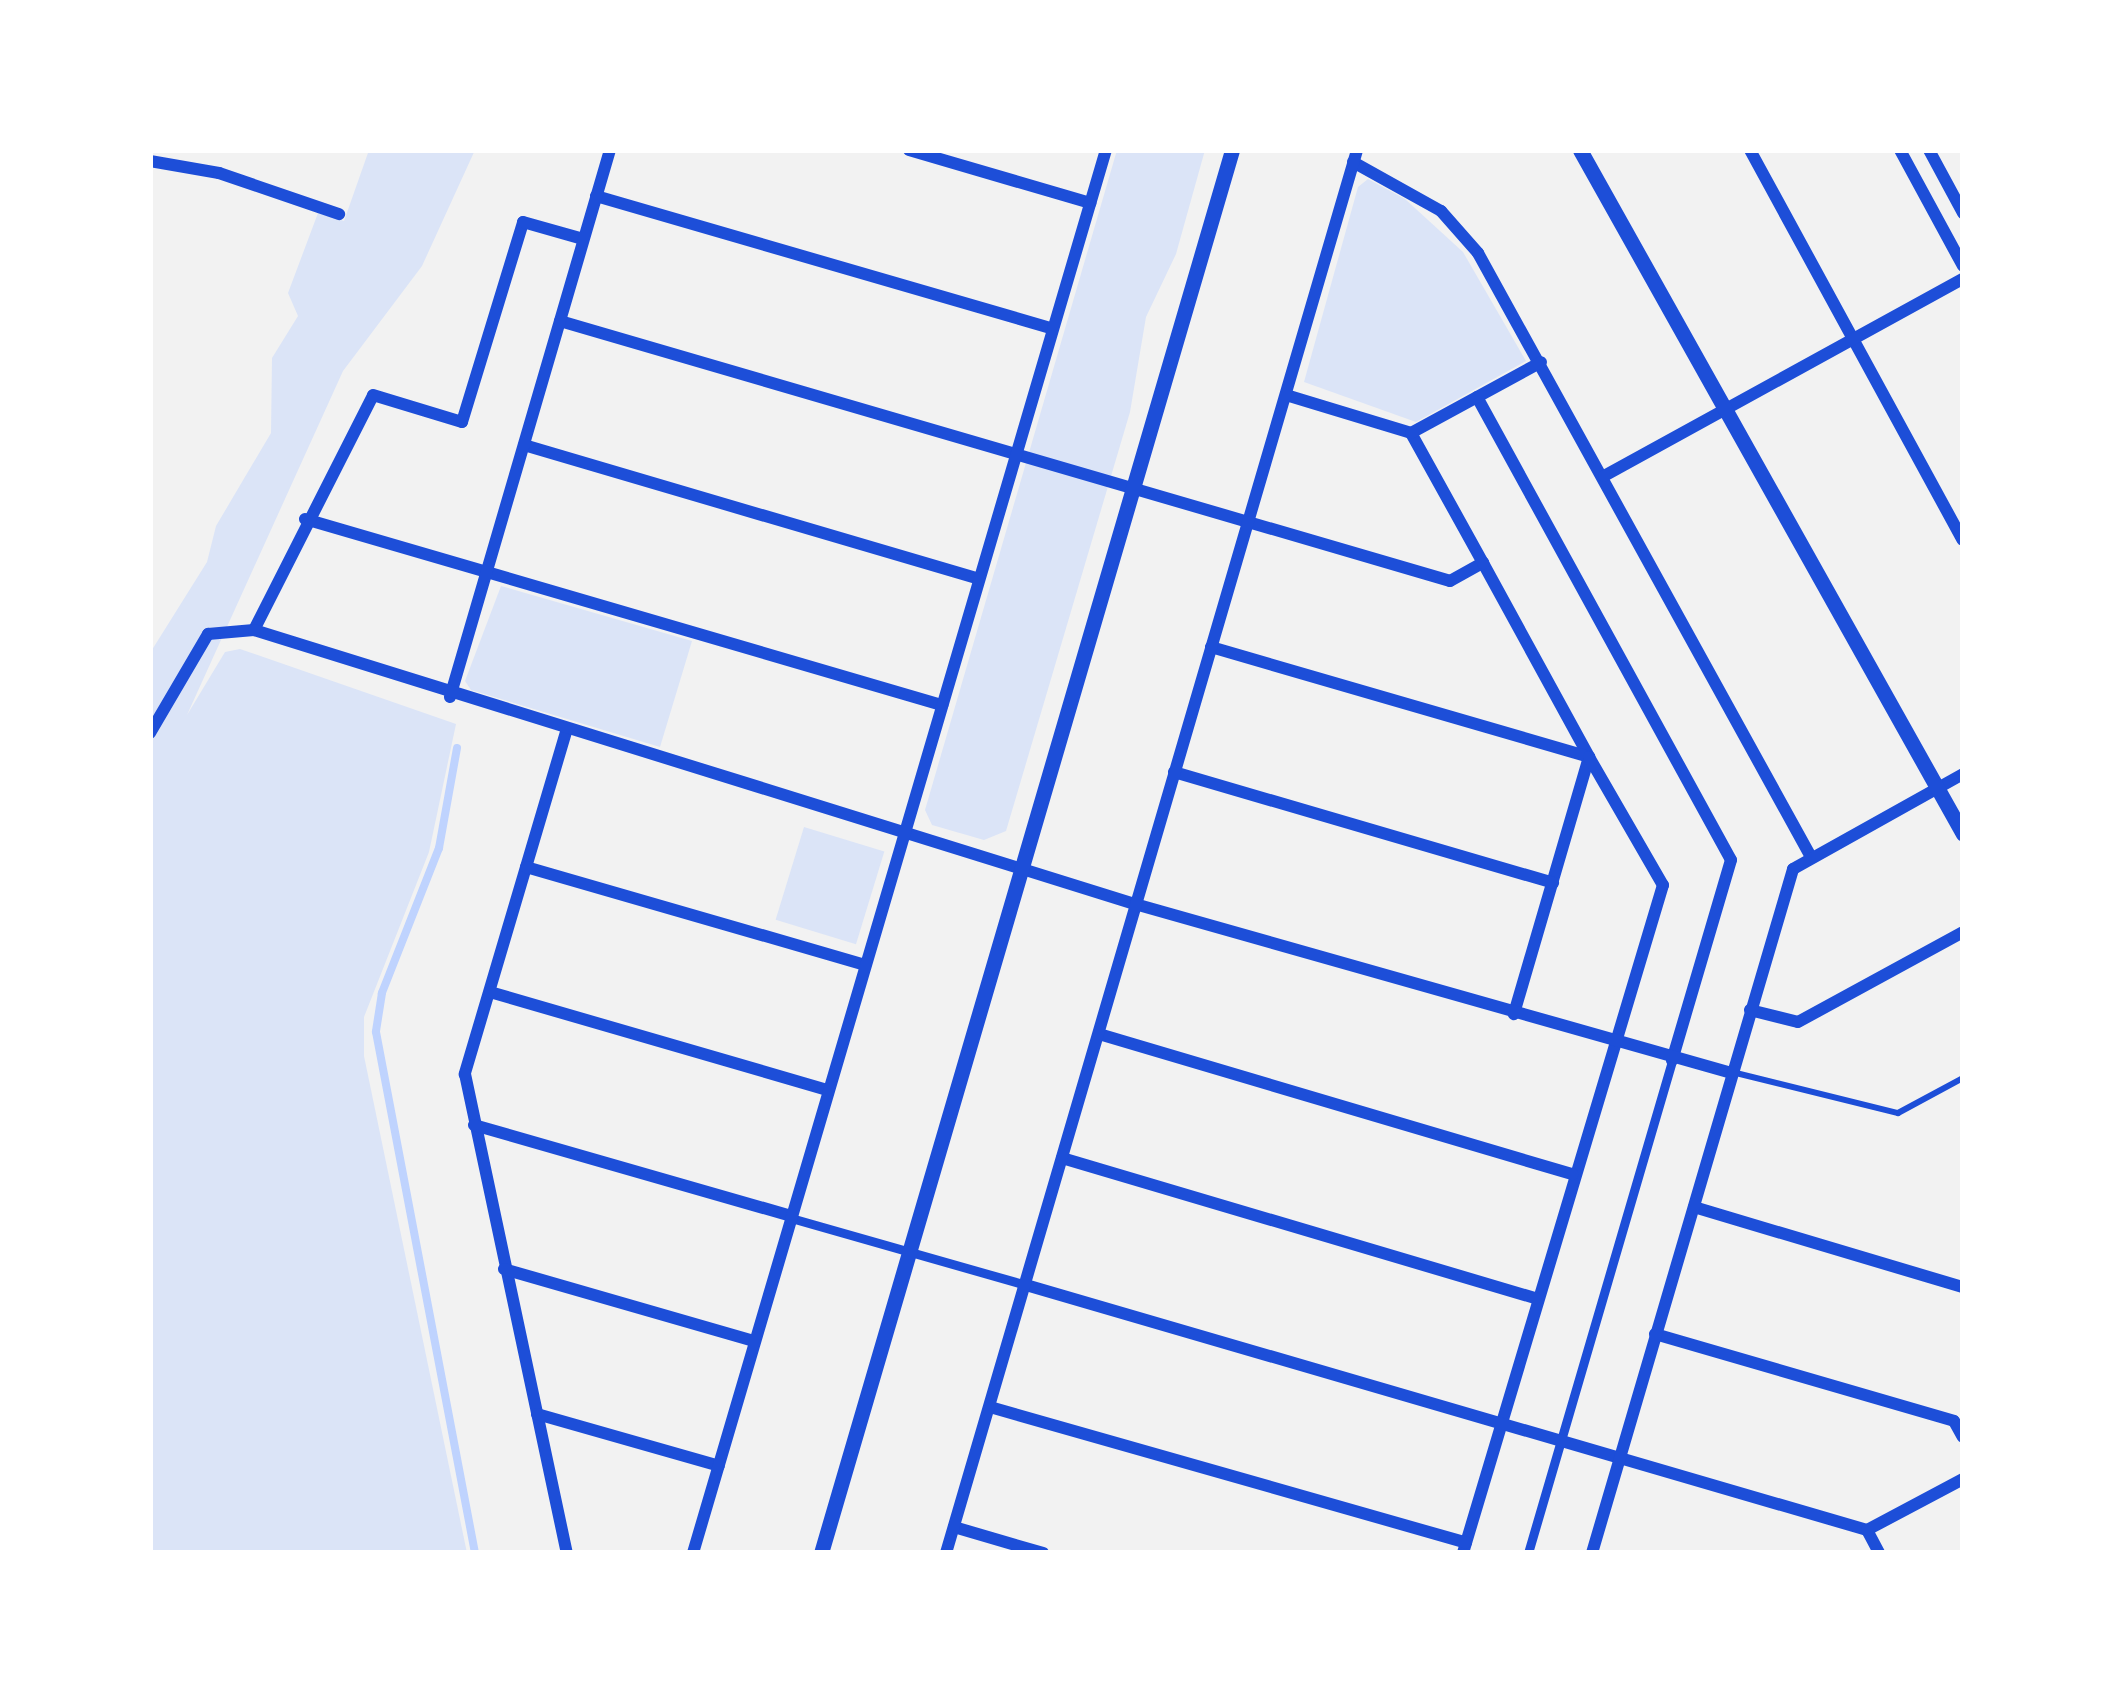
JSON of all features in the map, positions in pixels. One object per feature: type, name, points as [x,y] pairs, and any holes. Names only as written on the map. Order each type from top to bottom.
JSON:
[{"type":"street","points":[[450,697],[610,150]]},
{"type":"street","points":[[909,150],[1090,203]]},
{"type":"street","points":[[693,1553],[1106,150]]},
{"type":"street","points":[[821,1553],[1232,150]]},
{"type":"street","points":[[1580,150],[1730,407],[1963,834]]},
{"type":"street","points":[[1750,150],[1963,540]]},
{"type":"street","points":[[1900,150],[1963,266]]},
{"type":"street","points":[[1929,150],[1963,213]]},
{"type":"street","points":[[946,1553],[1355,156],[1416,193],[1460,231],[1541,362],[1810,857]]},
{"type":"street","points":[[150,161],[219,173],[339,214]]},
{"type":"street","points":[[596,196],[1052,328]]},
{"type":"street","points":[[254,630],[305,519],[373,395],[461,422],[523,221],[583,238]]},
{"type":"street","points":[[1604,476],[1963,279]]},
{"type":"street","points":[[560,321],[1450,581],[1483,563]]},
{"type":"street","points":[[1412,433],[1541,362]]},
{"type":"street","points":[[989,1406],[1464,1548],[1663,885],[1412,433],[1286,395]]},
{"type":"street","points":[[1477,398],[1730,860],[1528,1553]]},
{"type":"street","points":[[524,445],[979,579]]},
{"type":"street","points":[[305,519],[942,705]]},
{"type":"street","points":[[150,733],[208,634],[254,630],[450,697],[905,829],[1135,904],[1672,1061],[1732,1073]]},
{"type":"street","points":[[1211,647],[1589,757]]},
{"type":"street","points":[[566,732],[465,1074],[567,1553]]},
{"type":"street","points":[[1514,1014],[1589,757]]},
{"type":"street","points":[[1174,772],[1552,883]]},
{"type":"street","points":[[1592,1553],[1793,869],[1963,774]]},
{"type":"street","points":[[526,867],[865,965]]},
{"type":"street","points":[[1750,1010],[1798,1022],[1963,932]]},
{"type":"street","points":[[490,992],[828,1090]]},
{"type":"street","points":[[1099,1034],[1573,1174]]},
{"type":"street","points":[[474,1125],[1867,1530],[1963,1479]]},
{"type":"street","points":[[1062,1158],[1536,1298]]},
{"type":"street","points":[[1694,1207],[1963,1287]]},
{"type":"street","points":[[504,1269],[754,1341]]},
{"type":"street","points":[[1655,1334],[1954,1421],[1963,1437]]},
{"type":"street","points":[[537,1414],[718,1466]]},
{"type":"street","points":[[954,1527],[1043,1553]]},
{"type":"street","points":[[1867,1530],[1879,1553]]},
{"type":"lane","points":[[1732,1073],[1898,1113],[1963,1078]]},
{"type":"shaded area","points":[[369,150],[475,150],[422,266],[343,371],[187,715],[225,652],[240,649],[456,724],[429,852],[364,1017],[364,1056],[467,1553],[150,1553],[150,653],[207,562],[216,526],[271,433],[272,358],[298,316],[288,293],[318,213],[344,221]]},
{"type":"shaded area","points":[[1117,150],[1205,150],[1176,254],[1146,317],[1130,412],[1006,831],[984,840],[932,825],[925,810]]},
{"type":"shaded area","points":[[1368,179],[1405,199],[1463,252],[1526,361],[1416,422],[1304,382],[1358,187]]},
{"type":"shaded area","points":[[501,586],[692,641],[660,747],[471,690],[465,681]]},
{"type":"shaded area","points":[[804,827],[884,852],[856,944],[776,920]]},
{"type":"waterway","points":[[457,748],[439,848],[382,993],[376,1032],[475,1553]]}]
